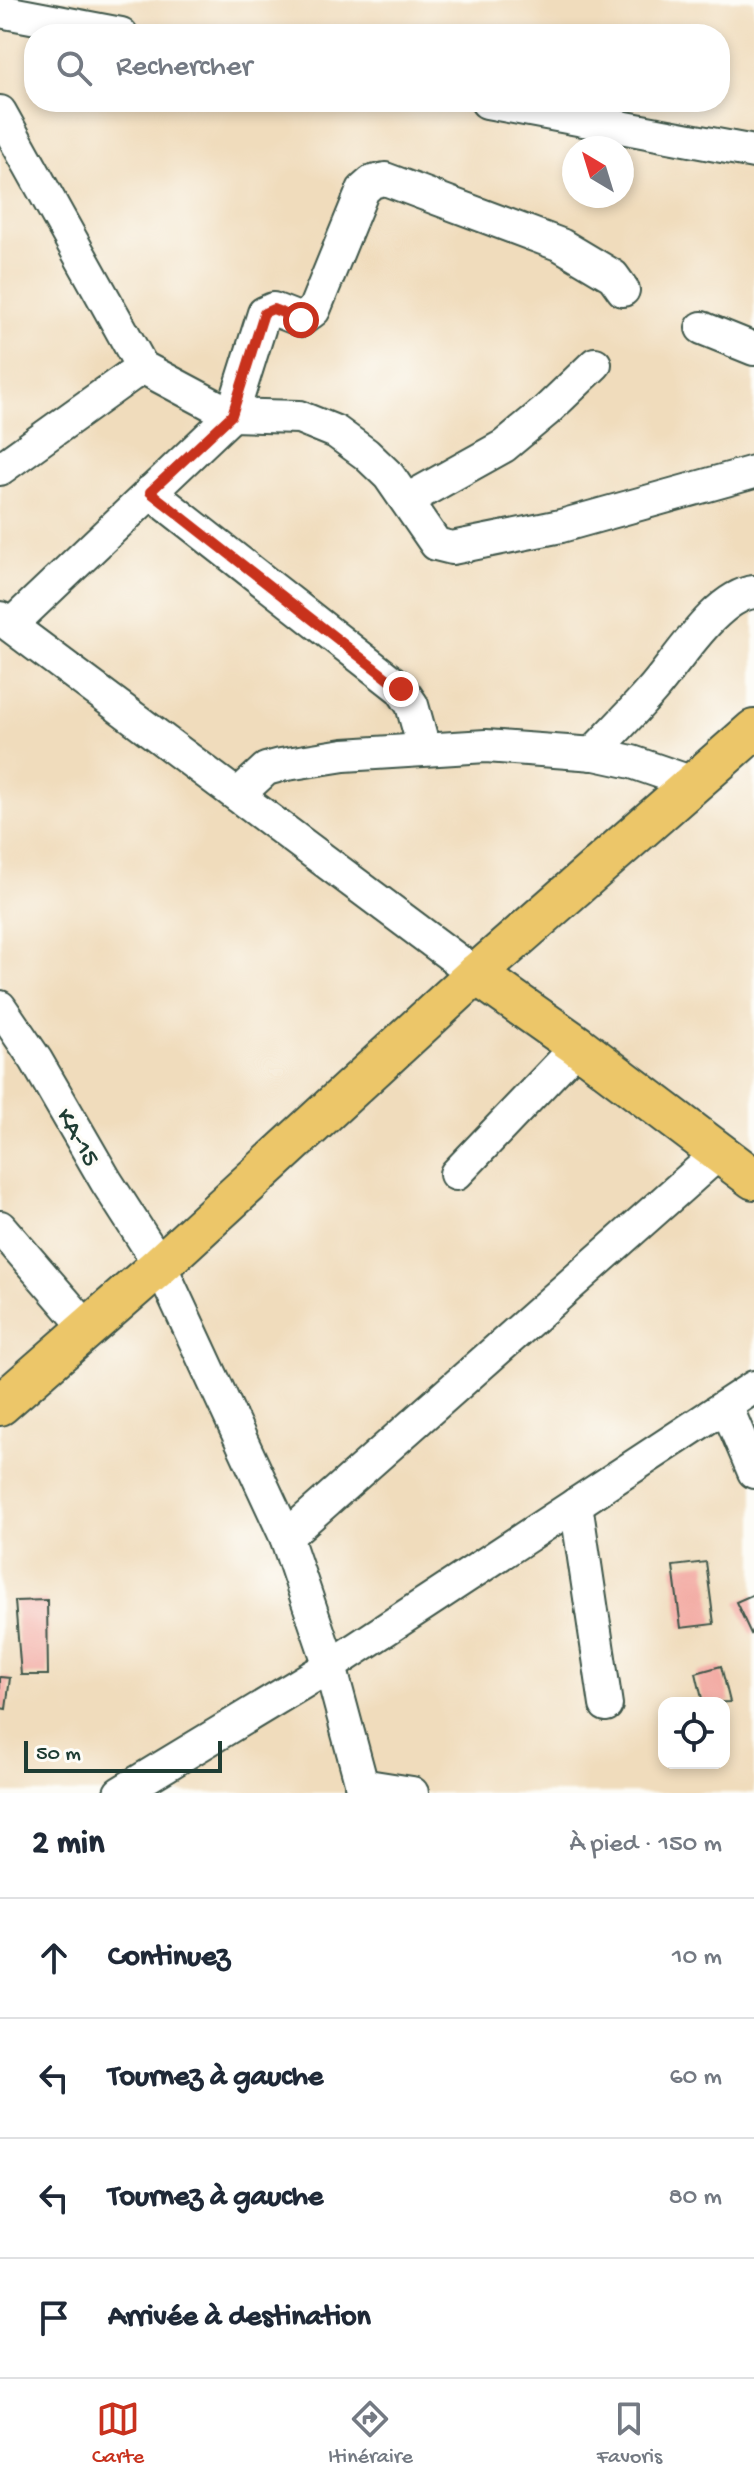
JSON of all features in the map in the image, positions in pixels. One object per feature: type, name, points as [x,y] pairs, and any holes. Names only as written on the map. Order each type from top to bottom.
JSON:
[{"type":"main road","points":[[0,1405],[160,1265],[476,974],[693,783],[748,743]]},
{"type":"main road","points":[[476,974],[578,1046],[754,1179]]},
{"type":"street","points":[[0,11],[68,24]]},
{"type":"street","points":[[0,112],[142,367],[232,415],[299,417],[336,432],[389,476],[436,544],[452,548],[561,526],[754,472]]},
{"type":"street","points":[[540,112],[754,152]]},
{"type":"street","points":[[476,974],[6,622],[232,415],[264,313],[273,309],[301,320],[314,310],[363,190],[372,182],[385,179],[561,245],[613,276],[623,290]]},
{"type":"street","points":[[702,328],[754,349]]},
{"type":"street","points":[[407,500],[504,446],[595,364]]},
{"type":"street","points":[[0,469],[142,367]]},
{"type":"street","points":[[150,492],[401,689],[412,705],[424,748]]},
{"type":"street","points":[[592,754],[654,688],[704,624],[743,593],[754,592]]},
{"type":"street","points":[[238,795],[266,769],[344,755],[486,746],[592,754],[632,762],[693,783]]},
{"type":"street","name":"KA-15","points":[[0,1007],[36,1060],[106,1181],[160,1265],[286,1537],[330,1666],[363,1789]]},
{"type":"street","points":[[456,1174],[578,1046]]},
{"type":"street","points":[[286,1537],[719,1153]]},
{"type":"street","points":[[0,1227],[88,1329]]},
{"type":"street","points":[[120,1793],[330,1666],[754,1387]]},
{"type":"street","points":[[726,1406],[754,1472]]},
{"type":"street","points":[[576,1504],[606,1705]]},
{"type":"street","points":[[363,1789],[412,1793]]},
{"type":"building","points":[[706,1562],[714,1624],[681,1628],[673,1566]]},
{"type":"building","points":[[754,1594],[754,1632],[751,1634],[736,1602]]},
{"type":"building","points":[[47,1600],[48,1675],[21,1675],[15,1601]]},
{"type":"building","points":[[721,1666],[729,1697],[702,1697],[696,1673]]},
{"type":"building","points":[[0,1677],[10,1678],[6,1709],[0,1708]]},
{"type":"route","points":[[301,320],[273,309],[264,313],[232,415],[150,492],[401,689]]}]
